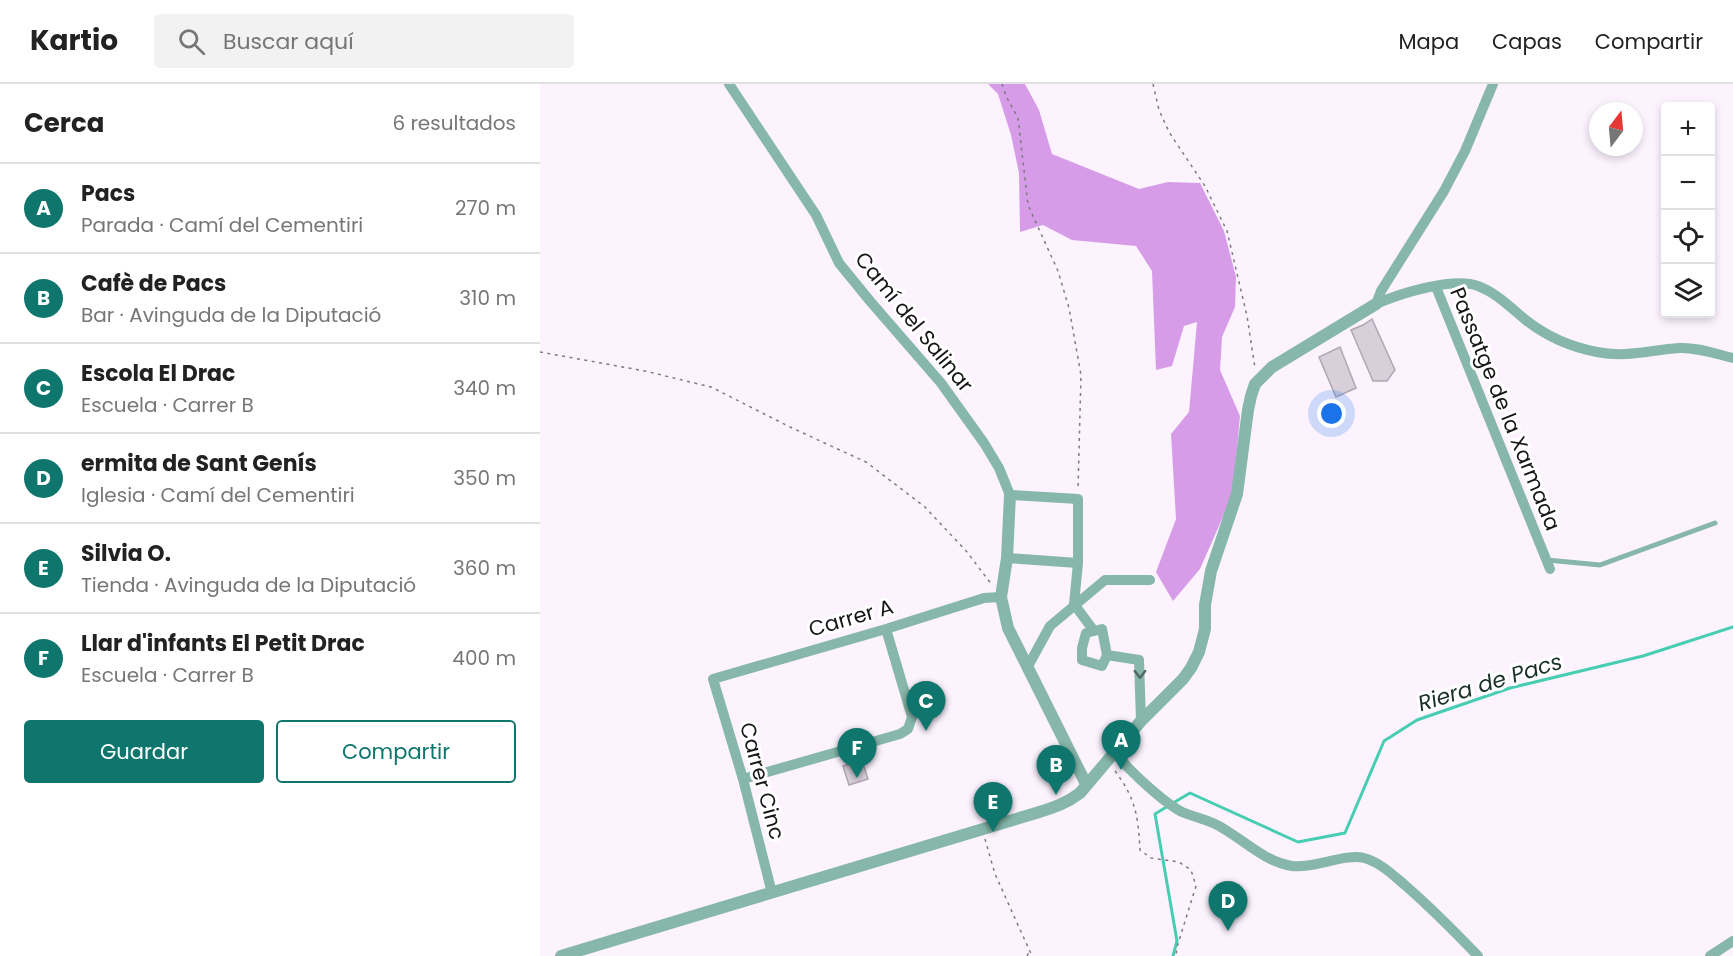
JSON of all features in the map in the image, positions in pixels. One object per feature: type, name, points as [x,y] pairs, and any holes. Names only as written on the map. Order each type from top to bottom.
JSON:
[{"type":"street","name":"Camí del Salinar","points":[[729,84],[816,216],[839,263],[870,302],[942,383],[984,443],[999,468],[1010,495]]},
{"type":"street","points":[[561,956],[1063,805],[1080,793],[1141,721],[1183,679],[1198,652],[1204,629],[1205,605],[1211,572],[1237,494],[1248,410],[1256,384],[1272,367],[1376,304],[1466,151],[1493,84]]},
{"type":"street","points":[[1436,287],[1458,283],[1478,286],[1490,292],[1552,339],[1577,348],[1623,356],[1680,348],[1696,349],[1733,358]]},
{"type":"street","name":"Passatge de la Xarmada","points":[[1376,304],[1400,294],[1436,287],[1548,564]]},
{"type":"street","points":[[1086,784],[1008,628],[1001,597],[1007,558],[1010,495],[1078,499],[1078,563],[1074,604],[1094,631]]},
{"type":"street","points":[[1007,558],[1078,563]]},
{"type":"street","points":[[1027,668],[1050,626],[1104,580],[1150,580]]},
{"type":"street","name":"Carrer A","points":[[713,679],[984,598],[1001,597]]},
{"type":"street","points":[[743,779],[900,735],[908,729],[912,717],[886,628]]},
{"type":"street","points":[[1102,629],[1107,655],[1102,666],[1082,660],[1086,633],[1102,629]]},
{"type":"street","points":[[1107,655],[1140,660],[1141,721]]},
{"type":"street","name":"Carrer Cinc","points":[[713,679],[743,779],[772,893]]},
{"type":"street","points":[[1110,756],[1121,760],[1171,806],[1223,828],[1259,853],[1281,863],[1305,866],[1357,857],[1367,859],[1393,875],[1422,900],[1478,956]]},
{"type":"street","points":[[1710,956],[1733,941]]},
{"type":"lane","points":[[1548,564],[1600,565],[1715,523]]},
{"type":"path","points":[[1002,84],[1018,118],[1028,205],[1058,271],[1070,308],[1081,375],[1078,499]]},
{"type":"path","points":[[1153,84],[1159,111],[1169,132],[1205,186],[1227,231],[1247,316],[1256,384]]},
{"type":"path","points":[[540,352],[645,371],[711,387],[866,462],[924,507],[967,552],[1001,597]]},
{"type":"path","points":[[1110,756],[1127,787],[1137,815],[1140,850],[1151,858],[1179,862],[1191,870],[1196,886],[1176,956]]},
{"type":"path","points":[[982,830],[995,874],[1032,956]]},
{"type":"path","points":[[1027,956],[1030,951]]},
{"type":"shaded area","points":[[988,84],[1025,84],[1039,110],[1052,154],[1139,189],[1168,182],[1200,183],[1224,231],[1236,277],[1235,307],[1222,337],[1220,370],[1240,416],[1233,494],[1200,569],[1173,601],[1156,572],[1176,519],[1171,434],[1189,412],[1197,322],[1184,326],[1172,366],[1156,370],[1152,271],[1136,246],[1072,240],[1043,225],[1020,232],[1019,173],[1011,135],[998,94]]},
{"type":"building","points":[[1372,319],[1395,370],[1387,381],[1373,381],[1351,330]]},
{"type":"building","points":[[1340,347],[1356,388],[1336,397],[1319,357]]},
{"type":"building","points":[[862,760],[868,779],[849,785],[843,766]]},
{"type":"waterway","name":"Riera de Pacs","points":[[1173,803],[1190,793],[1298,842],[1345,833],[1384,741],[1417,720],[1510,688],[1643,656],[1733,627]]},
{"type":"waterway","name":"Riera de Pacs","points":[[1168,806],[1155,814],[1177,941],[1173,956]]},
{"type":"place","name":"Escola El Drac","points":[[926,731]]},
{"type":"place","name":"Pacs","points":[[1121,770]]},
{"type":"place","name":"Llar d'infants El Petit Drac","points":[[857,778]]},
{"type":"place","name":"Cafè de Pacs","points":[[1056,795]]},
{"type":"place","name":"Silvia O.","points":[[993,832]]},
{"type":"place","name":"ermita de Sant Genís","points":[[1228,931]]}]
